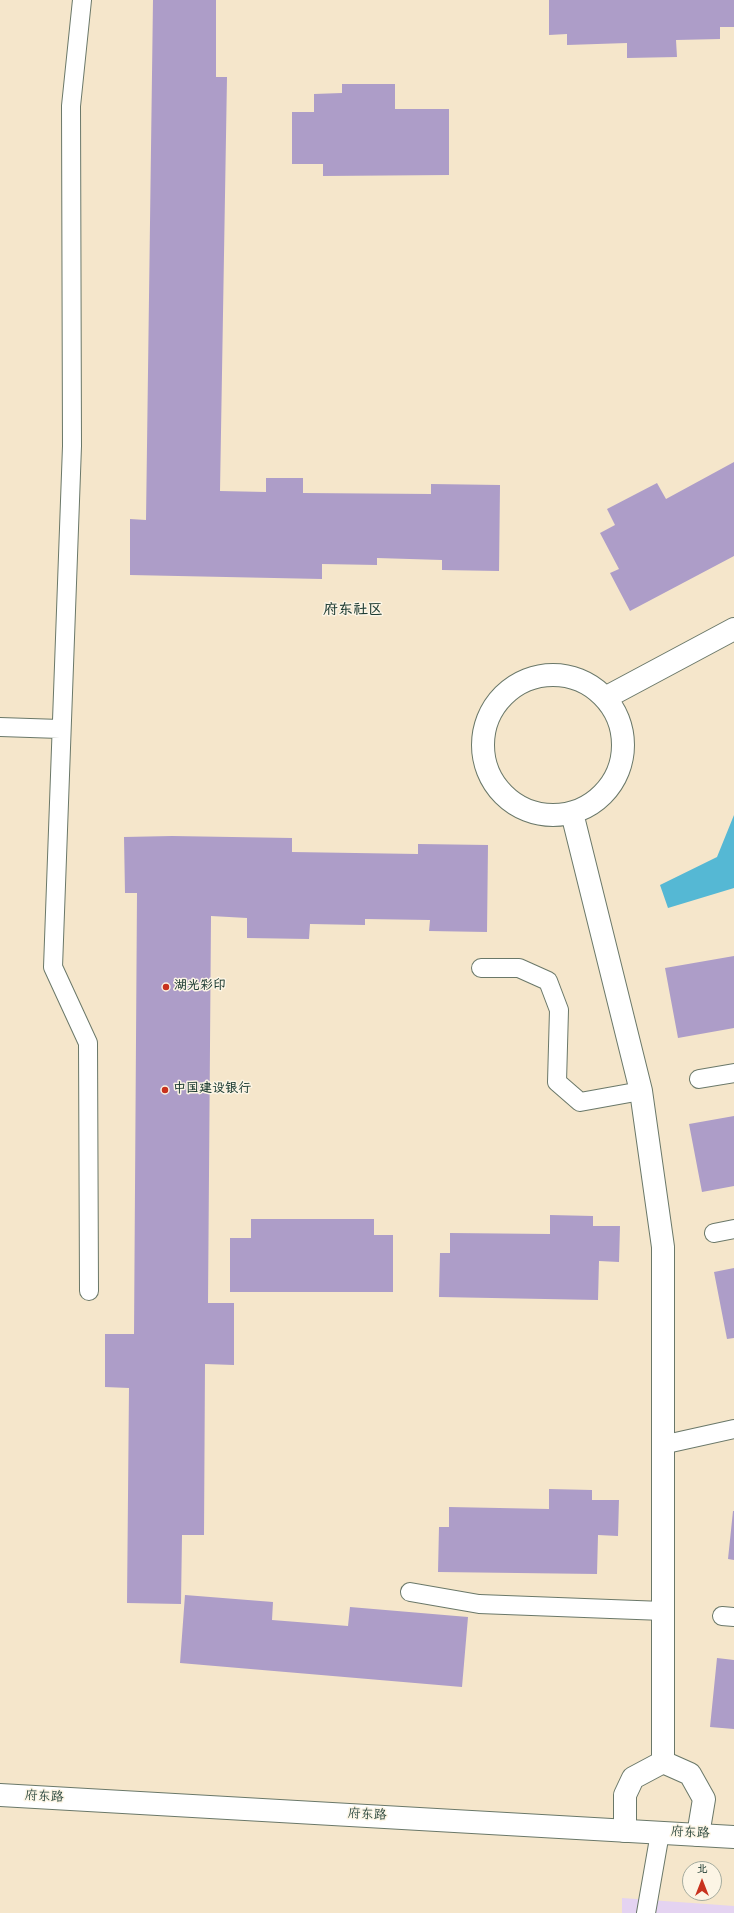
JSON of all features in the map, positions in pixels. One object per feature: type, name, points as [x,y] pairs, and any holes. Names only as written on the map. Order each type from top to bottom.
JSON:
[{"type":"street","points":[[605,698],[734,629]]},
{"type":"street","points":[[544,676],[566,676],[588,684],[605,698],[618,718],[624,741],[621,765],[611,786],[594,803],[572,813],[548,815],[526,809],[507,797],[492,779],[484,759],[484,736],[490,714],[504,696],[522,682],[544,676]]},
{"type":"street","points":[[572,813],[641,1091],[663,1247],[663,1762]]},
{"type":"street","points":[[625,1831],[625,1795],[633,1778],[663,1762]]},
{"type":"street","points":[[663,1762],[690,1774],[704,1799],[698,1834]]},
{"type":"street","name":"府东路","points":[[0,1795],[734,1837]]},
{"type":"lane","points":[[82,0],[71,106],[72,446],[60,729],[53,967],[88,1043],[89,1291]]},
{"type":"lane","points":[[0,727],[60,729]]},
{"type":"lane","points":[[482,968],[519,968],[548,981],[559,1010],[557,1082],[580,1102],[641,1091]]},
{"type":"lane","points":[[699,1079],[734,1073]]},
{"type":"lane","points":[[714,1233],[734,1229]]},
{"type":"lane","points":[[662,1446],[734,1429]]},
{"type":"lane","points":[[410,1592],[479,1604],[663,1611]]},
{"type":"lane","points":[[646,1913],[660,1833]]},
{"type":"shaded area","points":[[622,1898],[734,1906],[734,1913],[622,1913]]},
{"type":"water","points":[[734,815],[734,888],[668,908],[660,885],[717,857]]},
{"type":"building","points":[[153,0],[216,0],[216,77],[227,77],[220,491],[266,492],[266,478],[303,478],[303,493],[431,494],[431,484],[500,485],[499,571],[442,570],[442,560],[377,558],[377,565],[322,564],[322,579],[130,575],[130,519],[146,520]]},
{"type":"building","points":[[549,0],[734,0],[734,27],[720,27],[720,39],[676,40],[677,57],[627,58],[627,43],[567,45],[567,34],[549,35]]},
{"type":"building","points":[[342,84],[395,84],[395,109],[449,109],[449,175],[323,176],[323,164],[292,164],[292,112],[314,112],[314,94],[342,93]]},
{"type":"building","points":[[734,462],[734,556],[630,611],[610,573],[619,569],[600,533],[615,525],[607,509],[657,483],[666,499]]},
{"type":"building","points":[[172,836],[292,838],[292,852],[418,854],[418,844],[488,845],[487,932],[429,931],[430,920],[365,919],[365,925],[310,924],[309,939],[247,938],[247,918],[211,916],[208,1303],[234,1303],[234,1365],[205,1364],[204,1535],[182,1535],[181,1604],[127,1603],[129,1388],[105,1387],[105,1334],[134,1334],[137,893],[125,893],[124,837]]},
{"type":"building","points":[[734,956],[734,1028],[678,1038],[665,968]]},
{"type":"building","points":[[734,1116],[734,1186],[702,1192],[689,1124]]},
{"type":"building","points":[[550,1215],[593,1216],[593,1226],[620,1226],[619,1262],[599,1261],[598,1300],[439,1297],[440,1253],[450,1253],[450,1233],[550,1234]]},
{"type":"building","points":[[251,1219],[374,1219],[374,1235],[393,1235],[393,1292],[230,1292],[230,1238],[251,1238]]},
{"type":"building","points":[[734,1268],[734,1338],[727,1339],[714,1272]]},
{"type":"building","points":[[549,1489],[592,1490],[592,1500],[619,1500],[618,1536],[598,1535],[597,1574],[438,1572],[439,1527],[449,1527],[449,1507],[549,1509]]},
{"type":"building","points":[[734,1511],[734,1560],[728,1559]]},
{"type":"building","points":[[185,1595],[273,1602],[272,1620],[348,1626],[350,1607],[468,1617],[462,1687],[180,1663]]},
{"type":"building","points":[[717,1658],[734,1660],[734,1729],[710,1727]]},
{"type":"place","name":"湖光彩印","points":[[166,987]]},
{"type":"place","name":"中国建设银行","points":[[165,1090]]},
{"type":"district","name":"府东社区","points":[[353,612]]}]
